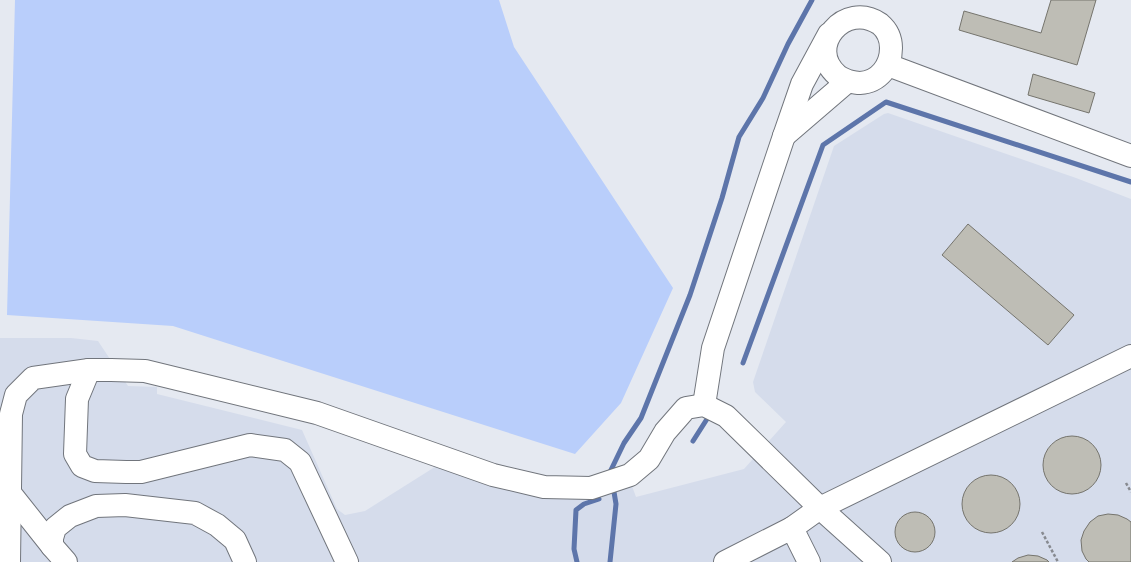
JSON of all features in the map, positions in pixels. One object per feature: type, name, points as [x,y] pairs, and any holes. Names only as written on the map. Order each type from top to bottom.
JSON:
[{"type":"lane","points":[[704,405],[714,348],[784,136],[802,84],[829,34],[835,25],[844,19],[854,16],[864,16],[874,20],[883,26],[889,35],[891,56],[888,65],[880,74],[871,80],[860,83],[848,81],[838,76],[830,67],[826,56],[825,45],[829,34]]},
{"type":"lane","points":[[888,65],[1131,156]]},
{"type":"lane","points":[[784,136],[848,81]]},
{"type":"lane","points":[[725,562],[792,528],[820,508],[1131,356]]},
{"type":"lane","points":[[89,370],[77,399],[75,454],[82,466],[95,471],[142,472],[250,444],[285,450],[300,462],[347,562]]},
{"type":"lane","points":[[8,562],[11,414],[16,394],[33,378],[89,370],[111,370],[145,371],[317,413],[493,475],[544,487],[591,488],[630,475],[649,459],[665,432],[686,408],[704,405],[726,416],[820,508],[880,562]]},
{"type":"lane","points":[[10,493],[59,554]]},
{"type":"lane","points":[[59,554],[52,538],[55,528],[70,516],[96,506],[125,505],[195,513],[217,525],[235,540],[245,562]]},
{"type":"lane","points":[[792,528],[809,562]]},
{"type":"path","points":[[1126,483],[1131,492]]},
{"type":"path","points":[[1042,532],[1058,562]]},
{"type":"shaded area","points":[[15,0],[499,0],[514,47],[673,288],[621,403],[575,454],[173,326],[7,315]]},
{"type":"shaded area","points":[[888,113],[1076,178],[1131,199],[1131,562],[0,562],[0,338],[71,338],[98,341],[128,386],[157,387],[157,394],[302,430],[337,509],[345,515],[365,511],[438,465],[526,493],[579,499],[632,486],[636,497],[744,469],[786,422],[755,392],[753,382],[834,146],[884,114]]},
{"type":"building","points":[[1051,0],[1096,0],[1077,65],[959,30],[964,11],[1041,33]]},
{"type":"building","points":[[1033,74],[1095,93],[1089,113],[1028,95]]},
{"type":"building","points":[[968,224],[1074,315],[1048,345],[942,255]]},
{"type":"building","points":[[1066,436],[1078,436],[1093,444],[1101,459],[1101,471],[1093,486],[1078,494],[1066,494],[1051,486],[1043,471],[1043,459],[1051,444]]},
{"type":"building","points":[[985,475],[997,475],[1012,483],[1020,498],[1020,510],[1012,525],[997,533],[985,533],[970,525],[962,510],[962,498],[970,483]]},
{"type":"building","points":[[919,512],[926,515],[932,521],[935,532],[934,540],[926,549],[919,552],[911,552],[904,549],[896,540],[895,528],[898,521],[907,513]]},
{"type":"building","points":[[1108,514],[1118,515],[1131,522],[1131,562],[1089,562],[1082,551],[1081,540],[1084,531],[1090,522],[1098,516]]},
{"type":"building","points":[[1028,555],[1038,556],[1049,562],[1012,562],[1018,558]]},
{"type":"waterway","points":[[610,472],[624,443],[641,418],[690,295],[722,198],[739,137],[763,98],[788,44],[812,0]]},
{"type":"waterway","points":[[743,363],[823,145],[886,102],[1131,182]]},
{"type":"waterway","points":[[693,441],[707,419]]},
{"type":"waterway","points":[[610,562],[616,504],[614,492]]},
{"type":"waterway","points":[[577,562],[574,549],[576,510],[584,504],[599,499]]}]
